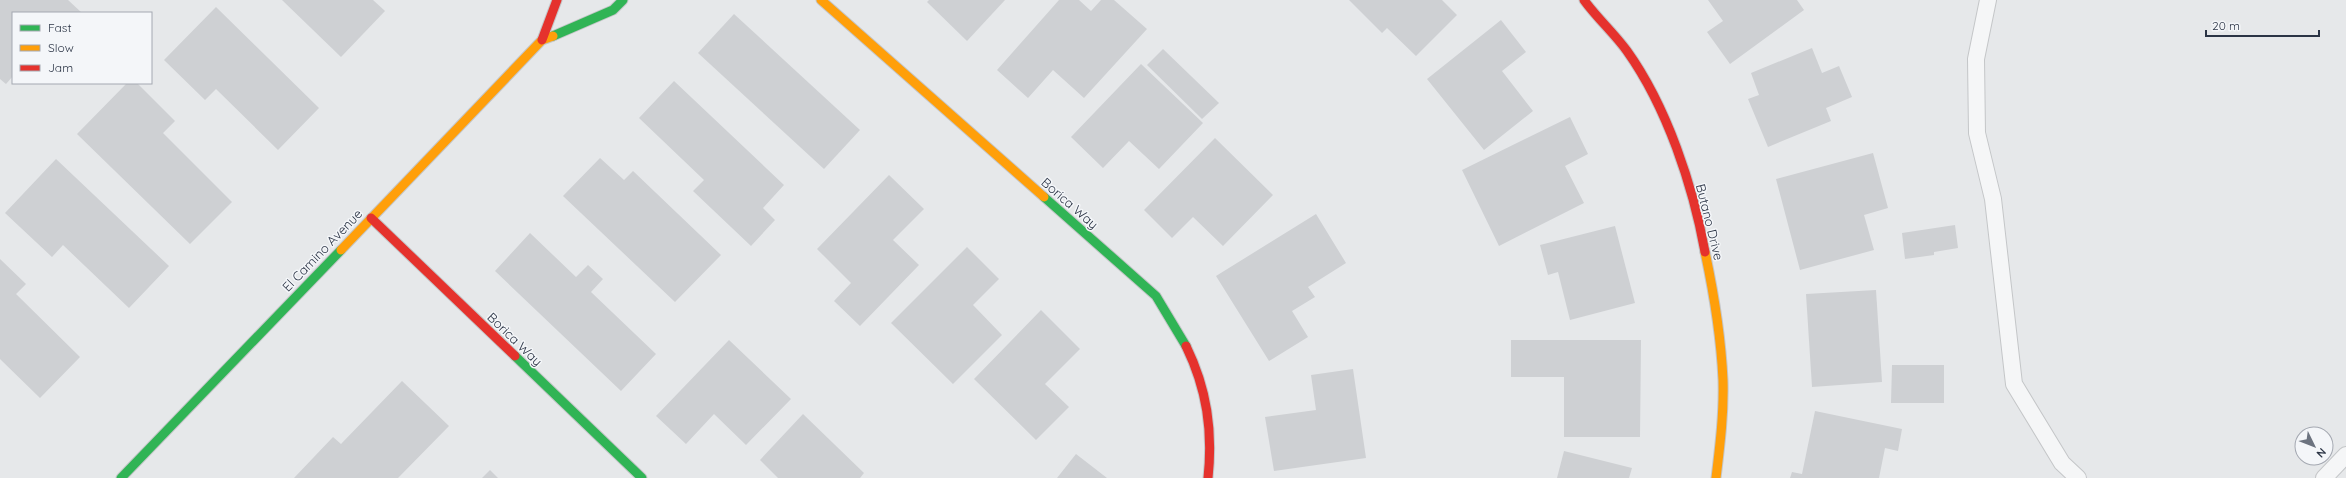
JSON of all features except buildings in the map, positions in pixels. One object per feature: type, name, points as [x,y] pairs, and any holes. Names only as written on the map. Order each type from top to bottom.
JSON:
[{"type":"street","name":"El Camino Avenue","points":[[542,40],[557,0]]},
{"type":"street","name":"El Camino Avenue","points":[[121,478],[542,40],[613,10],[622,0]]},
{"type":"street","name":"Borica Way","points":[[821,0],[1156,296],[1188,346],[1199,375],[1211,433],[1211,463],[1208,478]]},
{"type":"street","name":"Butano Drive","points":[[1584,0],[1632,57],[1663,116],[1686,178],[1703,240],[1714,302],[1722,368],[1721,430],[1716,478]]},
{"type":"street","name":"Borica Way","points":[[371,218],[642,478]]},
{"type":"lane","points":[[1988,0],[1976,59],[1977,133],[1993,200],[2014,384],[2062,463],[2078,478]]},
{"type":"lane","points":[[2324,478],[2346,455]]},
{"type":"traffic: fast","points":[[553,36],[613,10],[623,0]]},
{"type":"traffic: fast","points":[[1044,197],[1156,296],[1186,346]]},
{"type":"traffic: fast","points":[[121,478],[341,250]]},
{"type":"traffic: fast","points":[[515,356],[642,478]]},
{"type":"traffic: slow","points":[[821,0],[1044,197]]},
{"type":"traffic: slow","points":[[341,250],[542,40],[553,36]]},
{"type":"traffic: slow","points":[[1705,252],[1717,316],[1723,380],[1722,417],[1716,478]]},
{"type":"traffic: jam","points":[[542,40],[557,0]]},
{"type":"traffic: jam","points":[[1584,0],[1627,51],[1654,97],[1666,122],[1686,174],[1705,252]]},
{"type":"traffic: jam","points":[[371,218],[515,356]]},
{"type":"traffic: jam","points":[[1186,346],[1199,378],[1207,410],[1210,444],[1208,478]]}]
